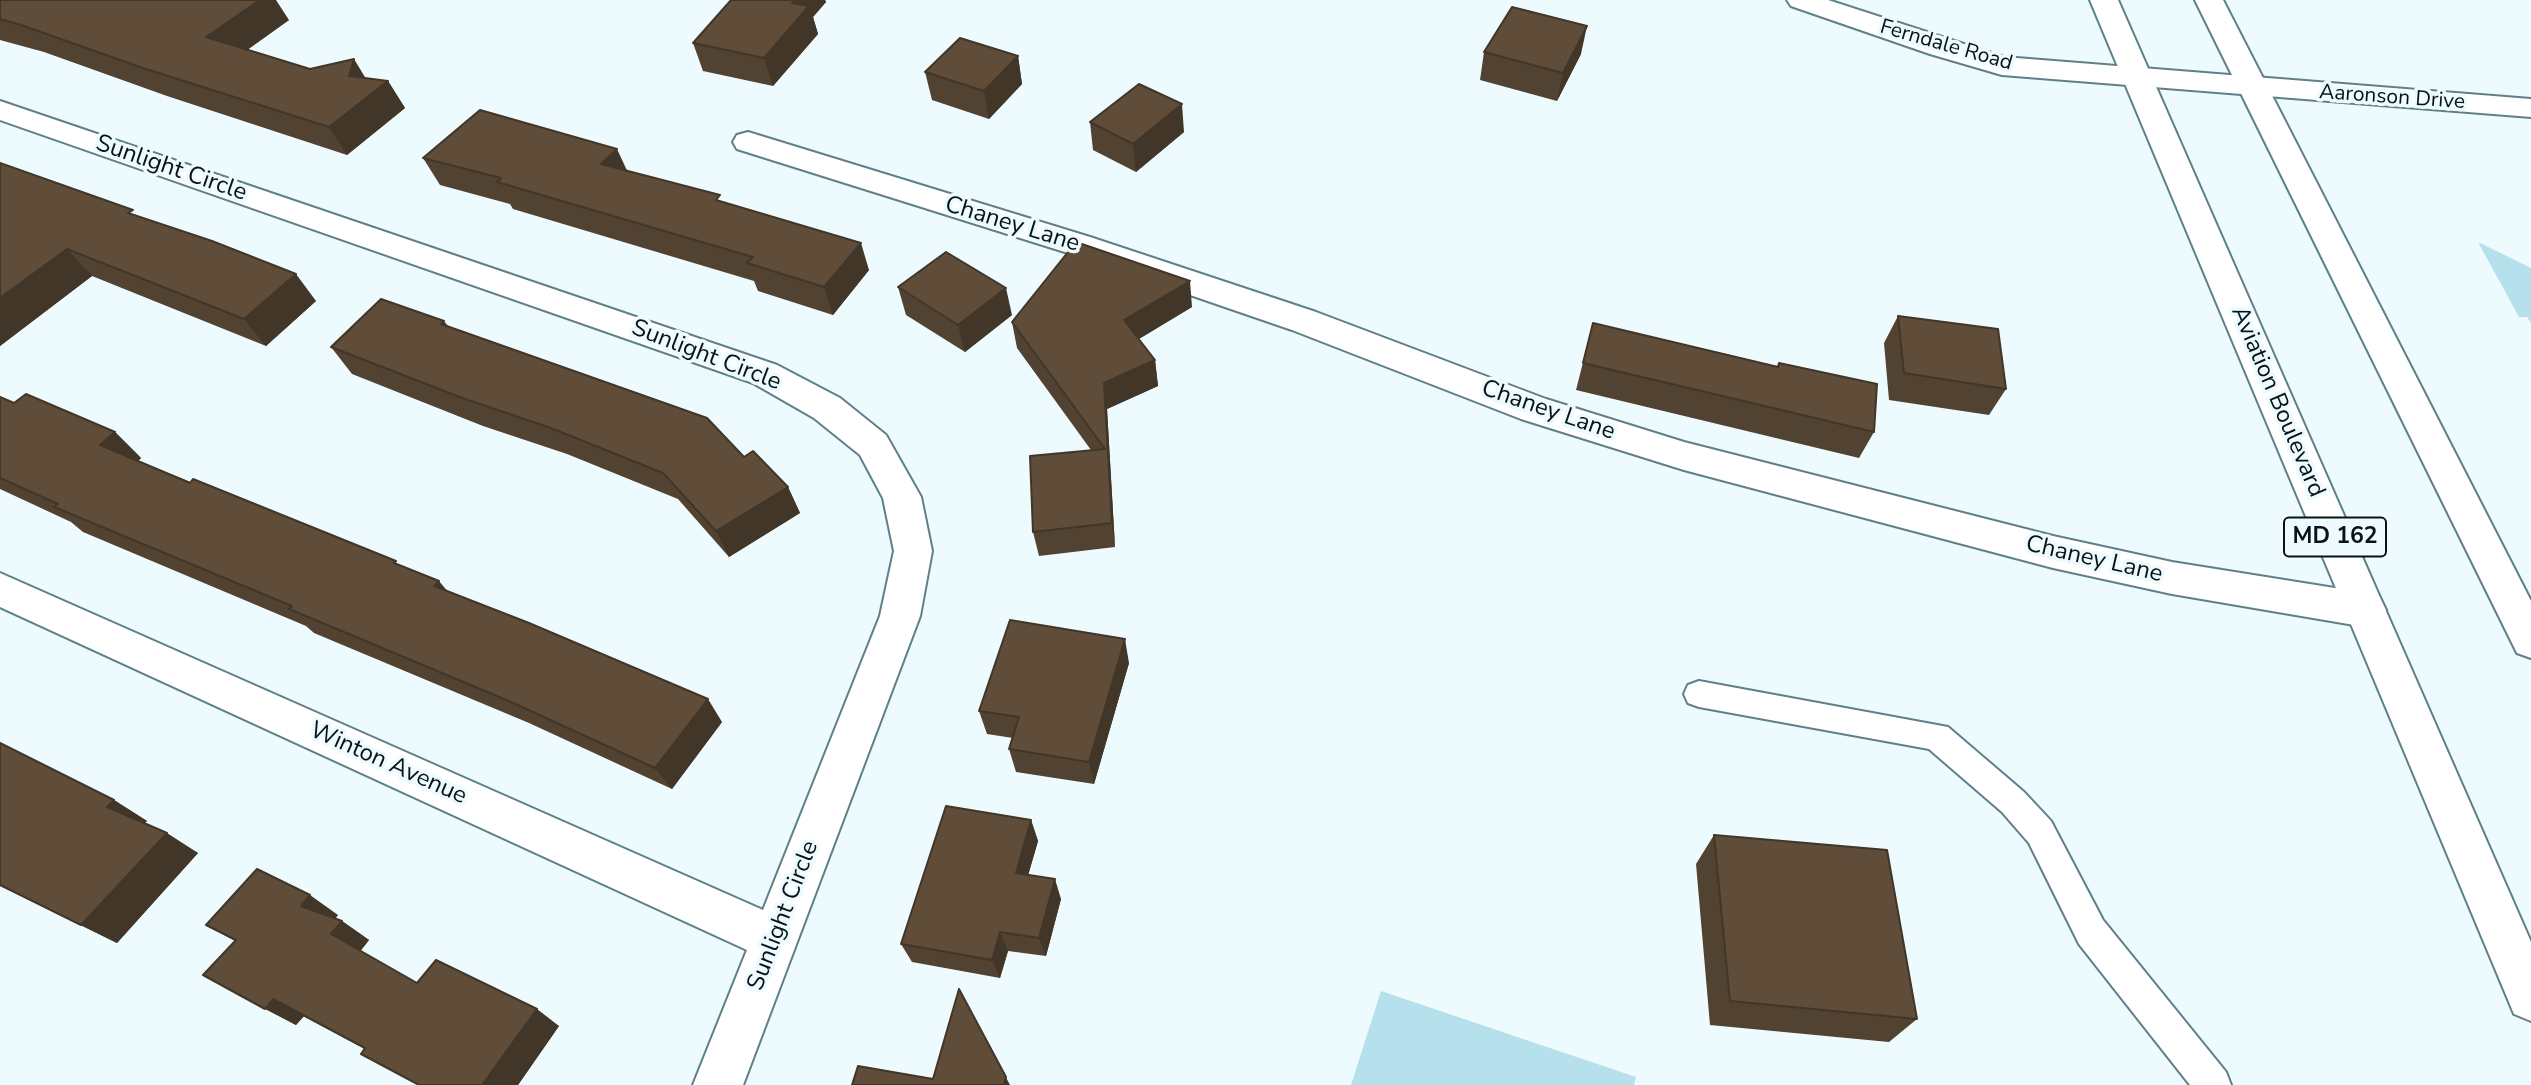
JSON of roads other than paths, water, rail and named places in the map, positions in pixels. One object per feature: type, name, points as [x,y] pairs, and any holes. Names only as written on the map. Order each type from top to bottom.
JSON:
[{"type":"street","name":"Ferndale Road","points":[[1801,0],[1835,6],[1940,48],[2003,66],[2253,87]]},
{"type":"street","name":"Aviation Boulevard","points":[[2104,0],[2531,997]]},
{"type":"street","points":[[2209,0],[2531,641]]},
{"type":"street","name":"Aaronson Drive","points":[[2253,87],[2531,108]]},
{"type":"street","name":"Sunlight Circle","points":[[0,110],[765,374],[828,408],[873,445],[902,498],[913,551],[900,616],[718,1085]]},
{"type":"street","name":"Chaney Lane","points":[[748,142],[1079,245],[1304,321],[1534,409],[1684,456],[2066,555],[2172,578],[2366,610]]},
{"type":"street","name":"Winton Avenue","points":[[0,589],[775,939]]},
{"type":"lane","points":[[1699,694],[1937,737],[2013,802],[2040,832],[2091,932],[2213,1085]]}]
